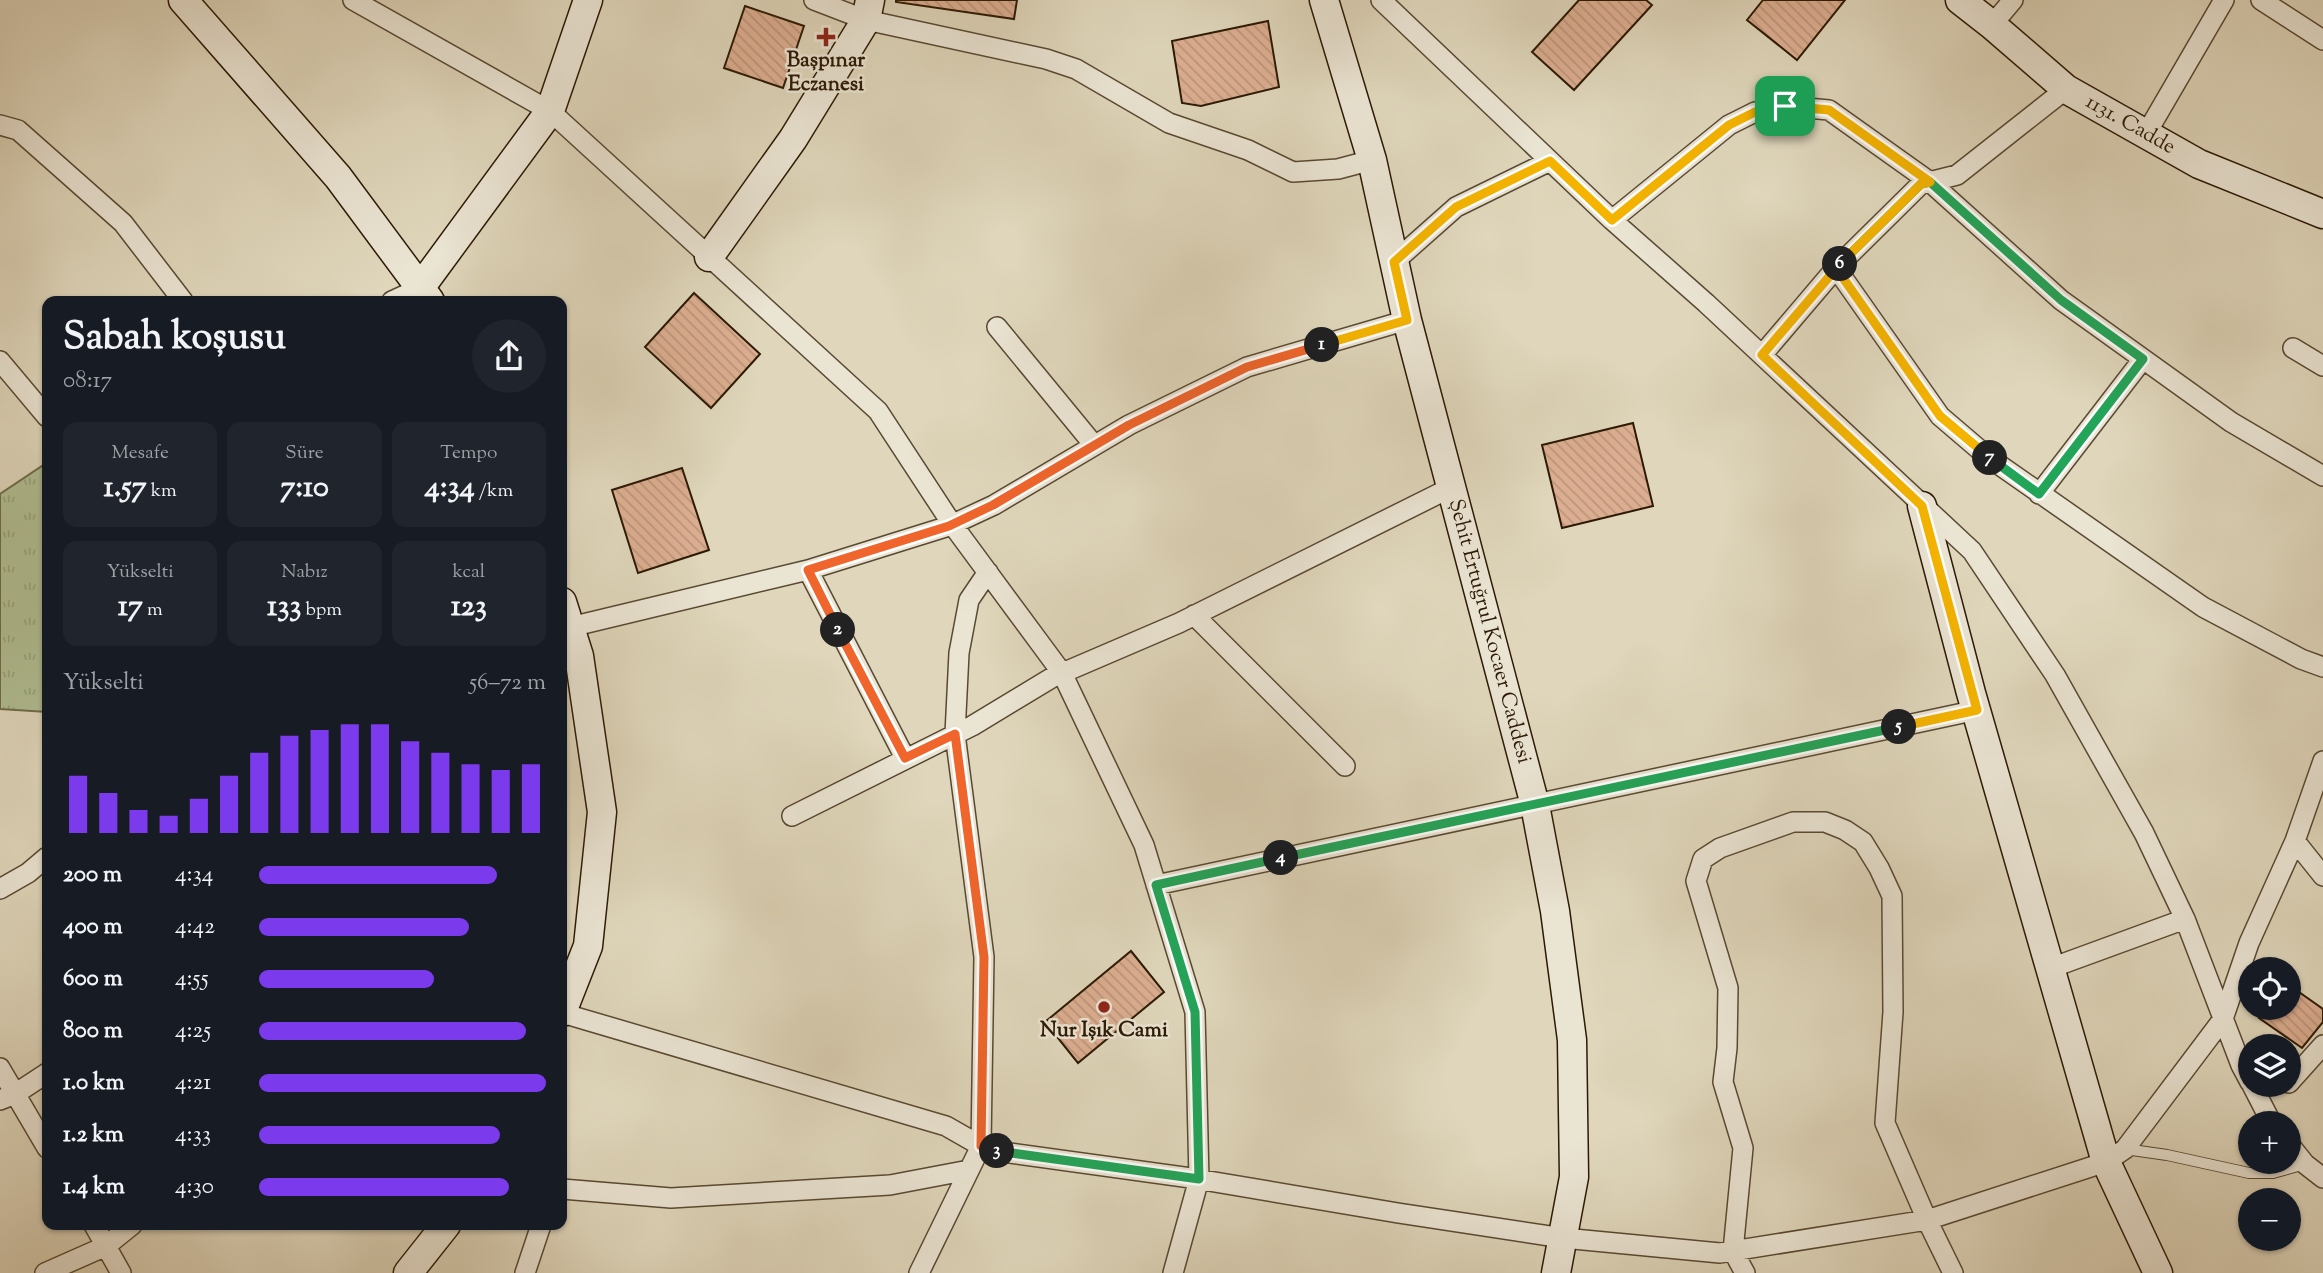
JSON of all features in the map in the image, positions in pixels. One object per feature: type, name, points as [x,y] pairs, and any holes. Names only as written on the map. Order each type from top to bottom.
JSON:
[{"type":"street","points":[[183,0],[338,177],[425,295],[550,111],[588,0]]},
{"type":"street","points":[[353,0],[550,111],[878,411],[952,524],[1062,673],[1144,845],[1195,1012],[1199,1179],[1173,1273]]},
{"type":"street","points":[[814,0],[868,10],[1076,69],[1169,123],[1248,150],[1293,172],[1338,169],[1372,160]]},
{"type":"street","name":"Şehit Ertuğrul Kocaer Caddesi","points":[[1324,0],[1372,160],[1407,320],[1535,805],[1555,911],[1572,1041],[1574,1177],[1556,1273]]},
{"type":"street","points":[[1381,0],[1612,220],[1706,303],[1972,551],[2055,675],[2144,833],[2185,919],[2238,1054]]},
{"type":"street","name":"1131. Cadde","points":[[1960,0],[1992,24],[2066,89],[2199,164],[2323,214]]},
{"type":"street","points":[[1992,24],[2013,0]]},
{"type":"street","points":[[2146,134],[2224,0]]},
{"type":"street","points":[[2261,0],[2323,40]]},
{"type":"street","points":[[709,257],[793,139],[868,10]]},
{"type":"street","points":[[1762,355],[1836,268],[1921,184],[1956,175],[2066,89]]},
{"type":"street","points":[[1612,220],[1729,125],[1755,112],[1785,106],[1829,110],[1930,182],[2061,300],[2231,422],[2323,477]]},
{"type":"street","points":[[0,125],[18,130],[123,223],[179,296]]},
{"type":"street","points":[[1394,262],[1456,207],[1550,161]]},
{"type":"street","points":[[1836,268],[1940,416],[1987,457],[2203,607],[2301,659],[2323,667]]},
{"type":"street","points":[[567,618],[808,570],[952,524],[993,505],[1129,425],[1247,367],[1407,320]]},
{"type":"street","points":[[997,327],[1094,445]]},
{"type":"street","points":[[2293,348],[2323,366]]},
{"type":"street","points":[[2039,494],[2143,359]]},
{"type":"street","points":[[0,361],[42,411]]},
{"type":"street","points":[[792,816],[955,734],[1062,673],[1194,615],[1452,487]]},
{"type":"street","points":[[1922,506],[2051,968],[2158,1273]]},
{"type":"street","points":[[808,570],[905,758]]},
{"type":"street","points":[[919,1273],[981,1146],[984,957],[955,734],[959,653],[969,600],[988,572]]},
{"type":"street","points":[[1194,615],[1345,766]]},
{"type":"street","points":[[567,626],[579,656],[602,812],[588,946],[567,999]]},
{"type":"street","points":[[1156,885],[1977,710]]},
{"type":"street","points":[[567,1013],[946,1126],[988,1150],[1199,1179],[1563,1238],[1733,1251],[1927,1220],[2116,1155],[2223,1019],[2249,943],[2295,841],[2323,761]]},
{"type":"street","points":[[1745,1273],[1733,1251],[1743,1148],[1723,1082],[1727,1048],[1728,988],[1696,881],[1703,859],[1720,848],[1793,822],[1825,822],[1845,830],[1863,842],[1892,896],[1893,1013],[1885,1123],[1953,1273]]},
{"type":"street","points":[[2295,841],[2323,876]]},
{"type":"street","points":[[0,889],[28,873],[42,861]]},
{"type":"street","points":[[2051,968],[2185,919]]},
{"type":"street","points":[[2301,1070],[2323,1045]]},
{"type":"street","points":[[0,1068],[8,1097],[42,1141]]},
{"type":"street","points":[[8,1097],[42,1076]]},
{"type":"street","points":[[2301,1159],[2323,1178]]},
{"type":"street","points":[[567,1189],[671,1198],[890,1185],[969,1170]]},
{"type":"street","points":[[97,1230],[121,1273]]},
{"type":"street","points":[[46,1273],[106,1246],[126,1230]]},
{"type":"street","points":[[408,1273],[442,1230]]},
{"type":"street","points":[[525,1273],[539,1230]]},
{"type":"lane","points":[[2116,1155],[2167,1155],[2249,1173],[2273,1173],[2305,1164]]},
{"type":"green space","points":[[42,466],[42,712],[0,709],[0,494]]},
{"type":"building","points":[[896,0],[1017,0],[1014,19]]},
{"type":"building","points":[[1579,0],[1646,0],[1652,5],[1574,90],[1532,52]]},
{"type":"building","points":[[1763,0],[1845,0],[1797,60],[1747,20]]},
{"type":"building","points":[[745,6],[804,26],[783,88],[724,68]]},
{"type":"building","points":[[1268,21],[1279,87],[1201,106],[1182,103],[1172,41]]},
{"type":"building","points":[[694,293],[760,354],[711,408],[645,347]]},
{"type":"building","points":[[1633,423],[1653,506],[1562,528],[1542,445]]},
{"type":"building","points":[[682,468],[709,550],[638,573],[612,490]]},
{"type":"building","name":"Nur Işık Cami","points":[[1131,951],[1164,992],[1078,1063],[1045,1022]]},
{"type":"building","points":[[2301,993],[2323,1009],[2323,1022],[2302,1048],[2301,1034],[2282,1034],[2262,1020],[2301,1020]]},
{"type":"place","name":"Başpınar Eczanesi","points":[[826,37]]},
{"type":"place","name":"Nur Işık Cami","points":[[1104,1007]]},
{"type":"route","points":[[1785,106],[1755,112],[1729,125],[1612,220],[1550,161],[1456,207],[1394,262],[1407,320],[1247,367],[1129,425],[993,505],[949,526],[808,570],[905,758],[955,734],[984,957],[981,1146],[988,1150],[1199,1179],[1195,1012],[1156,885],[1977,710],[1922,506],[1762,355],[1836,268],[1921,184],[1930,182],[2061,300],[2143,359],[2039,494],[1987,457],[1940,416],[1836,268],[1878,226],[1921,184],[1930,182],[1829,110],[1785,106]]}]
